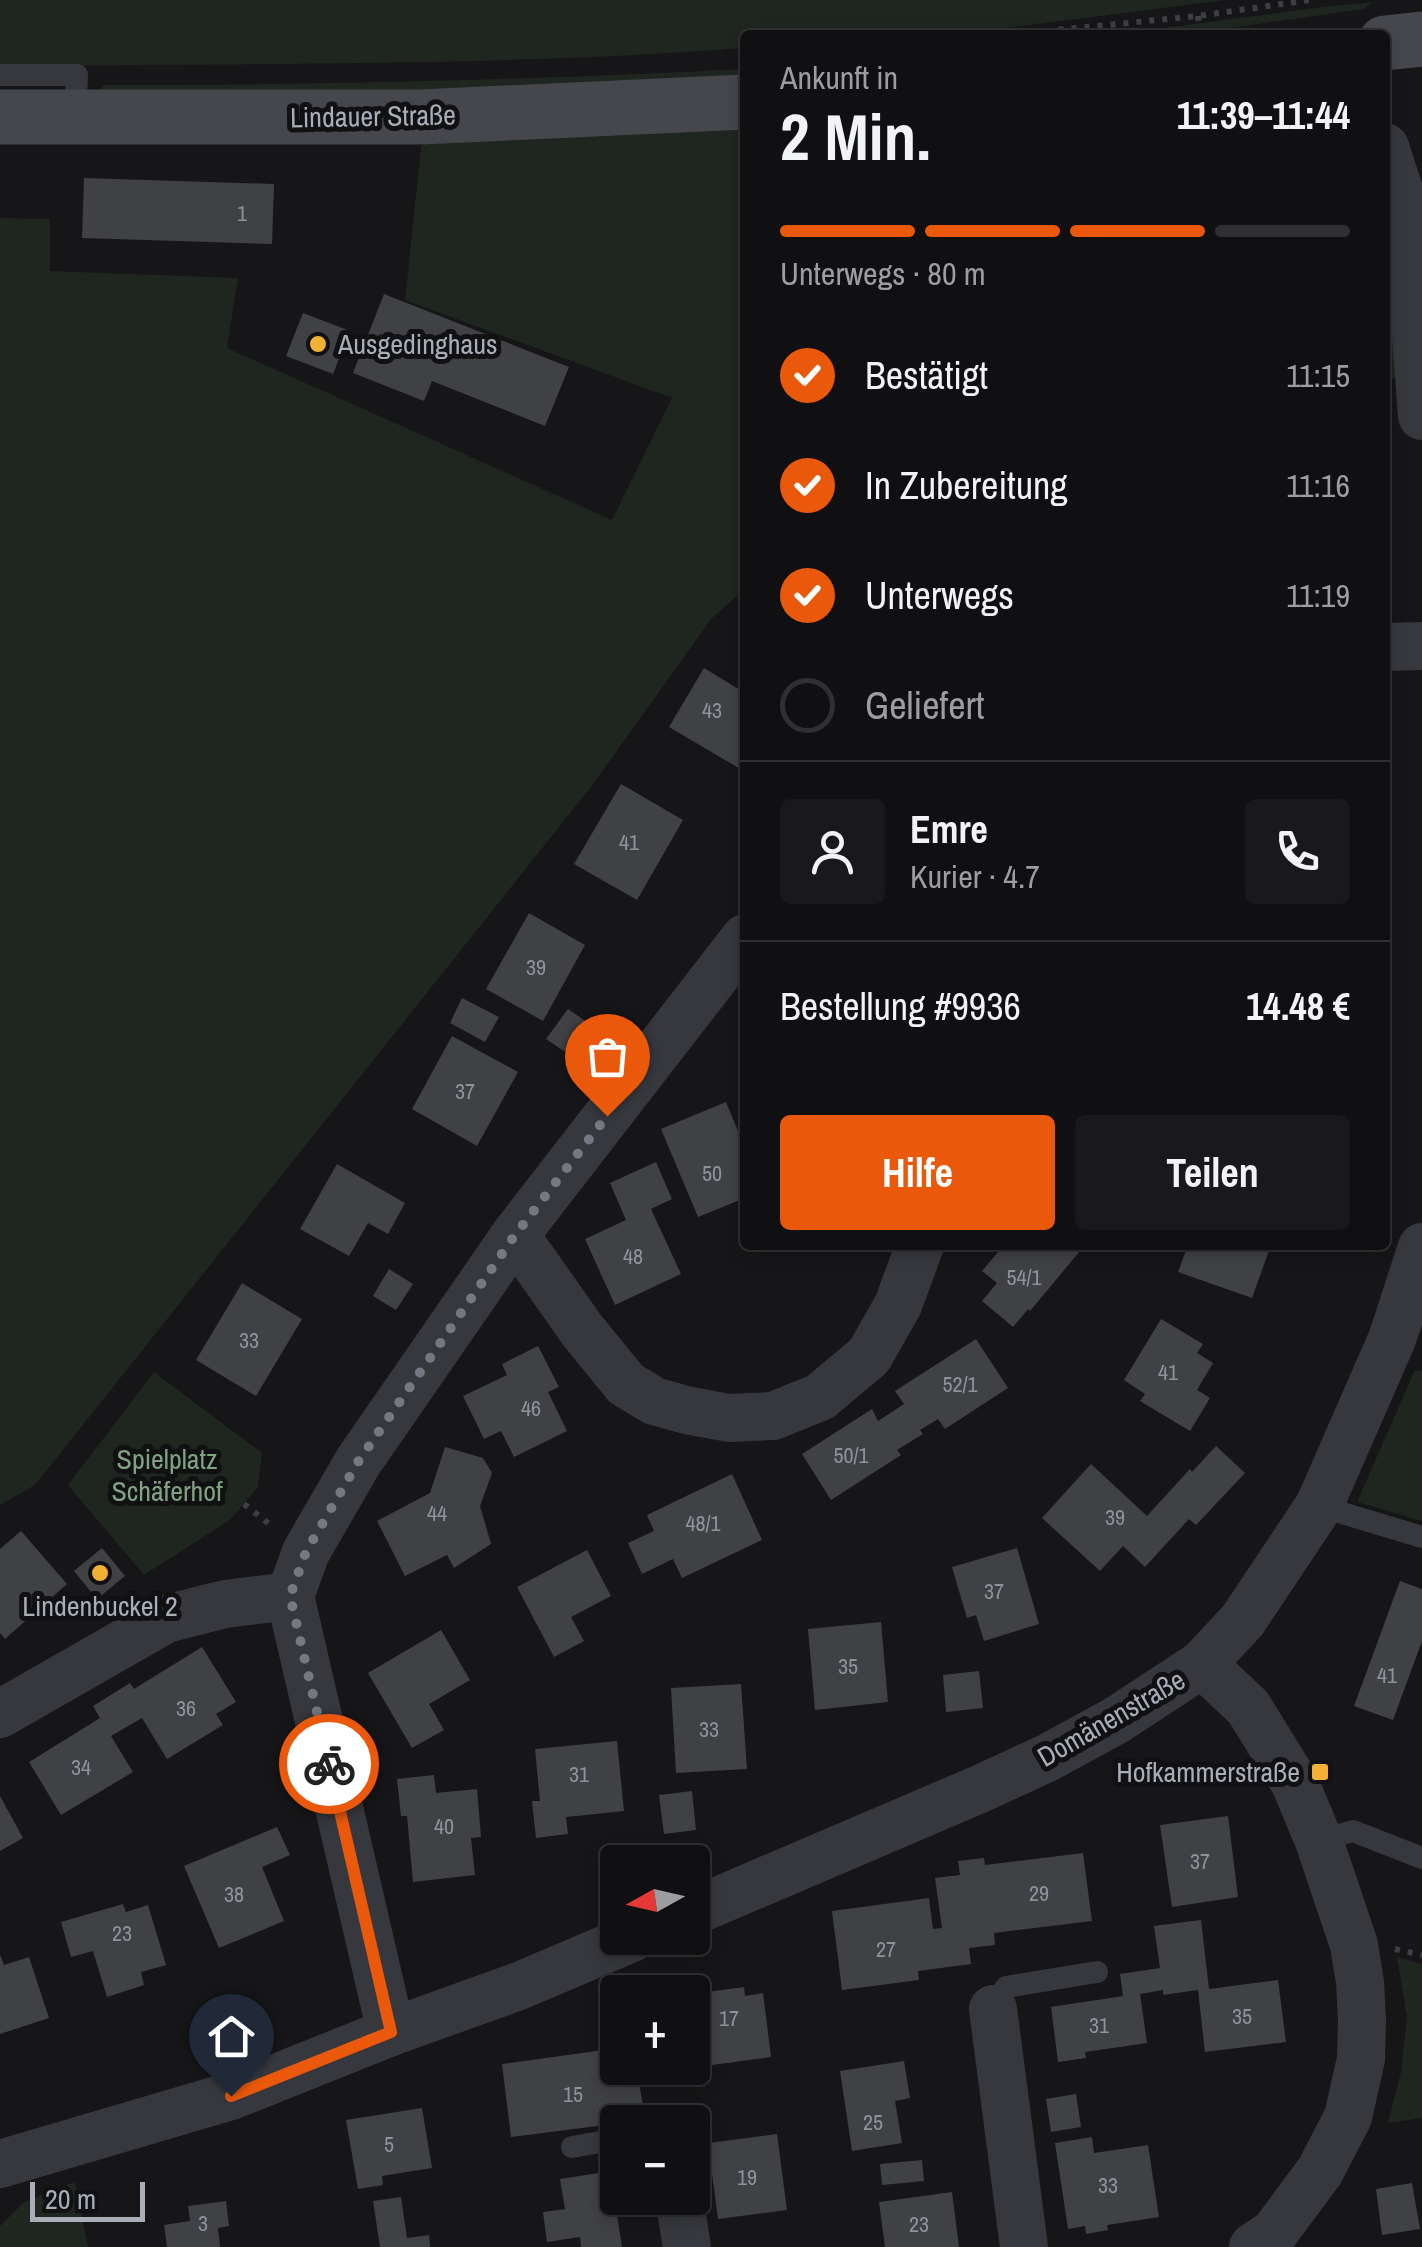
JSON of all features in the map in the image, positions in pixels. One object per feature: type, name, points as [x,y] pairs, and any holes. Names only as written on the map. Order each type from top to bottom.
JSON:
[{"type":"main road","points":[[1390,42],[1422,38]]},
{"type":"main road","name":"Lindauer Straße","points":[[0,117],[420,117],[740,102]]},
{"type":"street","points":[[1407,215],[1422,135]]},
{"type":"street","points":[[1390,162],[1407,215],[1422,416]]},
{"type":"street","points":[[1390,647],[1422,646]]},
{"type":"street","points":[[391,2032],[290,1596],[306,1552],[358,1462],[515,1235],[740,944]]},
{"type":"street","points":[[515,1235],[582,1330],[626,1384],[654,1401],[729,1418],[773,1416],[820,1397],[869,1356],[898,1306],[918,1250]]},
{"type":"street","name":"Domänenstraße","points":[[710,1904],[1047,1758],[1115,1721],[1202,1664],[1244,1620],[1318,1506],[1392,1339],[1422,1247]]},
{"type":"street","points":[[0,1714],[166,1620],[226,1604],[290,1596]]},
{"type":"street","points":[[1202,1664],[1248,1707],[1295,1782],[1354,1945],[1360,1982],[1361,2059],[1348,2117],[1320,2170],[1272,2242]]},
{"type":"street","points":[[0,2164],[231,2096],[600,1951]]},
{"type":"street","points":[[993,2008],[1024,2247]]},
{"type":"street","points":[[682,2215],[687,2247]]},
{"type":"lane","points":[[0,75],[76,75],[76,118]]},
{"type":"lane","points":[[1318,1506],[1422,1537]]},
{"type":"lane","points":[[1319,1841],[1352,1831],[1422,1858]]},
{"type":"lane","points":[[993,2008],[1006,1986],[1097,1972]]},
{"type":"lane","points":[[572,2147],[600,2142]]},
{"type":"path","points":[[1057,30],[1310,0]]},
{"type":"path","points":[[1198,16],[1199,30]]},
{"type":"green space","points":[[0,0],[1225,0],[977,30],[740,30],[740,48],[652,54],[372,63],[0,66]]},
{"type":"green space","points":[[1373,2],[1364,9],[1216,30],[1146,30]]},
{"type":"green space","points":[[740,69],[740,78],[473,90],[99,94],[103,85]]},
{"type":"green space","points":[[740,126],[740,593],[712,618],[590,788],[35,1485],[0,1505],[0,218],[50,219],[50,271],[238,278],[227,348],[612,520],[672,398],[405,300],[422,138]]},
{"type":"green space","points":[[1390,305],[1399,378],[1390,379]]},
{"type":"green space","points":[[1415,1370],[1422,1371],[1422,1521],[1357,1502]]},
{"type":"green space","name":"Spielplatz Schäferhof","points":[[154,1372],[262,1453],[258,1487],[230,1520],[144,1575],[68,1485]]},
{"type":"green space","points":[[1397,1957],[1422,1964],[1422,2118],[1388,2123],[1401,2072],[1407,2017]]},
{"type":"green space","points":[[75,2182],[88,2247],[0,2247],[0,2226],[24,2202]]},
{"type":"building","points":[[84,178],[274,184],[272,244],[82,238]]},
{"type":"building","points":[[384,294],[569,367],[545,426],[432,381],[424,401],[353,373]]},
{"type":"building","name":"Ausgedinghaus","points":[[303,313],[350,331],[333,374],[286,356]]},
{"type":"building","points":[[704,668],[740,690],[740,769],[669,727]]},
{"type":"building","points":[[621,784],[683,820],[637,900],[574,864]]},
{"type":"building","points":[[529,913],[585,945],[543,1021],[486,989]]},
{"type":"building","points":[[462,998],[499,1017],[485,1042],[450,1023]]},
{"type":"building","points":[[568,1009],[594,1027],[573,1057],[546,1039]]},
{"type":"building","points":[[452,1036],[518,1072],[477,1146],[412,1109]]},
{"type":"building","points":[[726,1102],[740,1136],[740,1200],[698,1217],[661,1129]]},
{"type":"building","points":[[656,1162],[672,1199],[651,1209],[681,1274],[615,1305],[585,1239],[626,1220],[610,1183]]},
{"type":"building","points":[[337,1164],[405,1203],[388,1234],[368,1223],[349,1256],[300,1229]]},
{"type":"building","points":[[1000,1250],[1081,1250],[1013,1327],[982,1301],[997,1283],[982,1271]]},
{"type":"building","points":[[1186,1250],[1269,1250],[1252,1298],[1178,1272]]},
{"type":"building","points":[[389,1269],[413,1284],[396,1310],[373,1296]]},
{"type":"building","points":[[242,1283],[302,1319],[256,1396],[196,1360]]},
{"type":"building","points":[[1161,1319],[1203,1344],[1197,1353],[1213,1363],[1197,1390],[1210,1398],[1190,1431],[1140,1401],[1145,1394],[1124,1380]]},
{"type":"building","points":[[976,1339],[1008,1388],[945,1429],[938,1419],[920,1430],[923,1434],[897,1450],[901,1455],[831,1500],[802,1454],[872,1409],[878,1421],[904,1404],[895,1391]]},
{"type":"building","points":[[538,1346],[559,1387],[548,1392],[567,1431],[514,1457],[501,1431],[484,1439],[463,1396],[507,1375],[502,1364]]},
{"type":"building","points":[[1216,1446],[1245,1473],[1196,1525],[1189,1519],[1145,1567],[1123,1546],[1100,1571],[1042,1518],[1091,1464],[1147,1516]]},
{"type":"building","points":[[445,1447],[483,1458],[492,1473],[480,1506],[491,1544],[454,1568],[447,1555],[405,1576],[377,1521],[430,1493]]},
{"type":"building","points":[[732,1474],[762,1540],[682,1578],[673,1559],[642,1574],[628,1543],[654,1531],[647,1515]]},
{"type":"building","points":[[21,1531],[67,1584],[5,1639],[0,1633],[0,1549]]},
{"type":"building","name":"Lindenbuckel 2","points":[[102,1548],[125,1576],[97,1599],[74,1571]]},
{"type":"building","points":[[1017,1548],[1039,1624],[984,1641],[976,1615],[967,1618],[952,1567]]},
{"type":"building","points":[[587,1550],[611,1596],[571,1617],[584,1641],[554,1657],[517,1587]]},
{"type":"building","points":[[1400,1581],[1422,1589],[1422,1641],[1393,1720],[1354,1706]]},
{"type":"building","points":[[881,1622],[888,1702],[815,1710],[808,1629]]},
{"type":"building","points":[[441,1630],[470,1680],[429,1704],[444,1730],[412,1748],[368,1673]]},
{"type":"building","points":[[202,1647],[236,1702],[216,1714],[223,1725],[167,1759],[142,1718],[111,1736],[133,1772],[61,1815],[29,1762],[100,1718],[93,1706],[130,1683],[134,1689]]},
{"type":"building","points":[[979,1671],[983,1708],[946,1712],[943,1675]]},
{"type":"building","points":[[741,1684],[747,1769],[676,1773],[671,1688]]},
{"type":"building","points":[[617,1741],[624,1811],[566,1817],[568,1834],[536,1838],[532,1801],[540,1801],[535,1749]]},
{"type":"building","points":[[434,1775],[436,1793],[477,1789],[481,1837],[471,1838],[475,1875],[413,1882],[407,1816],[401,1816],[397,1779]]},
{"type":"building","points":[[692,1791],[696,1830],[664,1834],[659,1795]]},
{"type":"building","points":[[0,1796],[23,1838],[0,1851]]},
{"type":"building","points":[[1228,1816],[1238,1897],[1172,1907],[1160,1825]]},
{"type":"building","points":[[277,1827],[290,1855],[262,1867],[284,1921],[219,1948],[184,1866]]},
{"type":"building","points":[[1083,1853],[1092,1921],[994,1933],[995,1945],[969,1948],[971,1964],[918,1971],[919,1980],[842,1990],[832,1911],[929,1898],[933,1929],[942,1928],[935,1878],[960,1875],[958,1861],[984,1858],[985,1865]]},
{"type":"building","points":[[123,1904],[126,1912],[148,1905],[166,1965],[141,1972],[144,1985],[107,1997],[93,1951],[71,1957],[61,1922]]},
{"type":"building","points":[[1201,1920],[1209,1989],[1278,1980],[1286,2042],[1205,2052],[1198,1990],[1163,1995],[1163,1990],[1140,1994],[1147,2043],[1085,2052],[1086,2058],[1058,2062],[1051,2007],[1123,1996],[1120,1974],[1160,1968],[1154,1926]]},
{"type":"building","points":[[0,1955],[4,1965],[29,1957],[49,2018],[0,2034]]},
{"type":"building","points":[[744,1987],[745,1996],[763,1993],[771,2057],[710,2065],[710,1992]]},
{"type":"building","points":[[600,2050],[600,2085],[640,2085],[643,2105],[600,2105],[600,2126],[511,2137],[502,2064]]},
{"type":"building","points":[[904,2061],[910,2098],[895,2101],[902,2143],[852,2151],[840,2071]]},
{"type":"building","points":[[1076,2094],[1081,2127],[1051,2132],[1046,2099]]},
{"type":"building","points":[[422,2108],[432,2168],[382,2176],[383,2185],[358,2189],[346,2120]]},
{"type":"building","points":[[777,2134],[787,2210],[718,2219],[710,2143]]},
{"type":"building","points":[[1092,2137],[1094,2153],[1148,2145],[1159,2217],[1107,2225],[1108,2230],[1086,2234],[1085,2226],[1068,2229],[1055,2143]]},
{"type":"building","points":[[922,2160],[924,2181],[882,2185],[880,2164]]},
{"type":"building","points":[[600,2173],[600,2215],[617,2215],[622,2247],[581,2247],[580,2237],[547,2242],[543,2212],[565,2209],[560,2179]]},
{"type":"building","points":[[1412,2183],[1420,2229],[1382,2235],[1376,2189]]},
{"type":"building","points":[[952,2192],[959,2247],[885,2247],[879,2202]]},
{"type":"building","points":[[401,2197],[407,2238],[429,2235],[430,2247],[380,2247],[373,2201]]},
{"type":"building","points":[[226,2201],[229,2226],[218,2228],[220,2247],[167,2247],[164,2225],[190,2221],[188,2206]]},
{"type":"way so far","points":[[329,1764],[290,1596],[306,1552],[358,1462],[515,1235],[607,1116]]},
{"type":"place","name":"Ausgedinghaus","points":[[318,344]]},
{"type":"place","name":"Lindenbuckel 2","points":[[100,1573]]},
{"type":"place","name":"Hofkammerstraße","points":[[1320,1772]]},
{"type":"route","points":[[231,2096],[391,2032],[329,1764]]}]
